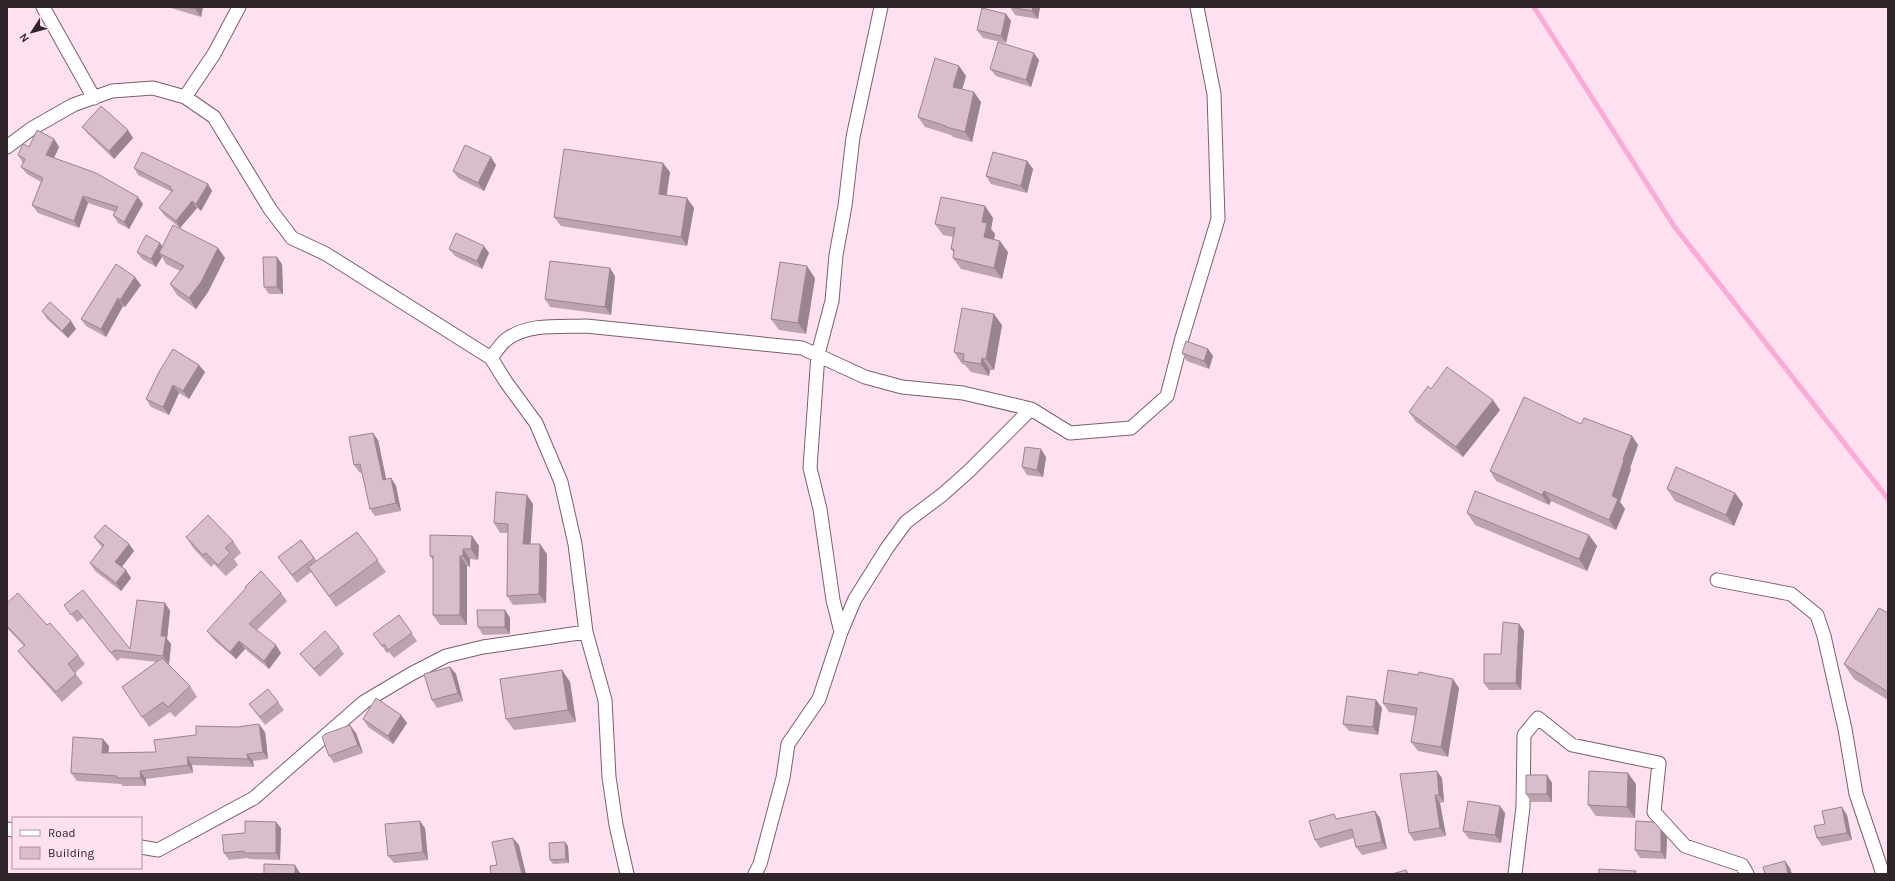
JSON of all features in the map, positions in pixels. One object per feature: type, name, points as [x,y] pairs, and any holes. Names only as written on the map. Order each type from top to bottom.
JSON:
[{"type":"street","points":[[43,7],[94,98]]},
{"type":"street","points":[[185,97],[214,54],[239,7]]},
{"type":"street","points":[[841,632],[832,600],[820,509],[810,468],[818,354],[832,301],[836,254],[846,200],[853,137],[881,7]]},
{"type":"street","points":[[491,358],[507,339],[529,329],[586,326],[802,348],[818,354],[865,377],[902,387],[963,393],[1031,409],[1070,432],[1131,428],[1166,396],[1218,219],[1214,94],[1197,7]]},
{"type":"street","points":[[7,147],[31,129],[73,105],[112,91],[153,88],[185,97],[214,117],[270,209],[292,238],[326,254],[491,358],[506,382],[536,423],[561,482],[574,544],[586,632],[605,700],[609,777],[616,825],[627,874]]},
{"type":"street","points":[[755,874],[760,864],[782,778],[788,744],[819,700],[841,632],[855,599],[887,548],[906,522],[942,495],[969,471],[1031,409]]},
{"type":"street","points":[[1716,580],[1791,594],[1817,615],[1824,636],[1845,729],[1856,794],[1883,874]]},
{"type":"street","points":[[142,847],[158,850],[254,798],[364,702],[411,674],[446,656],[482,647],[586,632]]},
{"type":"street","points":[[1515,874],[1523,807],[1524,735],[1538,718],[1572,745],[1659,764],[1654,812],[1685,846],[1742,865],[1747,874]]},
{"type":"building","points":[[1010,7],[1033,7],[1032,11]]},
{"type":"building","points":[[982,8],[1006,14],[1001,36],[977,30]]},
{"type":"building","points":[[998,42],[1034,53],[1026,80],[990,69]]},
{"type":"building","points":[[935,58],[959,66],[953,87],[974,92],[965,132],[918,117]]},
{"type":"building","points":[[101,106],[128,130],[109,151],[82,127]]},
{"type":"building","points":[[37,130],[54,139],[46,155],[96,173],[138,197],[124,222],[113,215],[118,207],[83,196],[74,221],[32,205],[43,178],[21,167],[25,159],[18,155],[23,144],[29,147]]},
{"type":"building","points":[[465,145],[491,157],[478,183],[453,171]]},
{"type":"building","points":[[564,149],[663,163],[659,194],[687,198],[681,237],[554,217]]},
{"type":"building","points":[[142,152],[208,184],[196,204],[192,201],[176,221],[159,208],[173,190],[170,189],[171,187],[134,168]]},
{"type":"building","points":[[993,152],[1027,161],[1021,186],[986,176]]},
{"type":"building","points":[[941,197],[985,206],[982,222],[987,223],[984,237],[1000,241],[994,268],[953,258],[954,249],[951,249],[955,228],[935,224]]},
{"type":"building","points":[[173,225],[218,248],[201,282],[189,298],[170,284],[184,266],[159,253]]},
{"type":"building","points":[[456,233],[484,246],[477,261],[449,249]]},
{"type":"building","points":[[146,235],[160,243],[151,259],[137,252]]},
{"type":"building","points":[[263,257],[277,257],[277,287],[264,287]]},
{"type":"building","points":[[550,261],[610,268],[605,307],[545,299]]},
{"type":"building","points":[[780,262],[807,266],[798,323],[771,319]]},
{"type":"building","points":[[116,264],[135,277],[120,300],[118,298],[101,329],[81,319]]},
{"type":"building","points":[[50,302],[71,321],[62,331],[42,311]]},
{"type":"building","points":[[962,308],[994,314],[986,359],[982,358],[981,364],[963,361],[964,354],[954,352]]},
{"type":"building","points":[[1186,341],[1208,349],[1204,361],[1182,353]]},
{"type":"building","points":[[173,349],[199,365],[183,391],[173,385],[163,407],[146,399],[159,372]]},
{"type":"building","points":[[1447,367],[1493,400],[1456,447],[1409,412],[1428,386],[1431,389]]},
{"type":"building","points":[[1524,397],[1581,424],[1584,418],[1632,436],[1623,459],[1624,460],[1612,496],[1618,499],[1609,520],[1544,491],[1542,495],[1490,471]]},
{"type":"building","points":[[373,433],[383,480],[391,478],[396,503],[370,509],[360,464],[354,465],[349,437]]},
{"type":"building","points":[[1025,447],[1041,449],[1037,470],[1022,467]]},
{"type":"building","points":[[1676,467],[1735,493],[1726,515],[1667,489]]},
{"type":"building","points":[[1475,491],[1589,535],[1579,559],[1467,513]]},
{"type":"building","points":[[496,492],[527,495],[523,544],[540,544],[539,594],[507,596],[508,524],[494,523]]},
{"type":"building","points":[[208,515],[233,541],[225,548],[230,553],[218,565],[206,553],[203,555],[186,537]]},
{"type":"building","points":[[105,525],[129,544],[115,562],[126,570],[116,583],[90,563],[104,545],[94,537]]},
{"type":"building","points":[[357,532],[378,560],[329,596],[308,567]]},
{"type":"building","points":[[430,535],[472,536],[471,549],[463,549],[463,556],[460,556],[460,615],[433,615],[433,556],[430,556]]},
{"type":"building","points":[[301,540],[314,558],[292,575],[278,557]]},
{"type":"building","points":[[261,571],[281,593],[249,624],[276,645],[264,661],[239,641],[230,652],[207,631]]},
{"type":"building","points":[[83,590],[130,649],[137,600],[165,603],[161,636],[166,636],[163,656],[115,650],[111,653],[77,610],[71,615],[64,605]]},
{"type":"building","points":[[18,593],[47,625],[50,623],[78,655],[68,664],[76,674],[56,692],[18,651],[25,645],[7,626],[7,603]]},
{"type":"building","points":[[1879,608],[1888,613],[1888,692],[1844,664]]},
{"type":"building","points":[[477,610],[505,610],[505,627],[478,627]]},
{"type":"building","points":[[399,615],[412,633],[388,650],[384,644],[382,646],[373,634]]},
{"type":"building","points":[[1503,622],[1519,624],[1516,683],[1484,683],[1484,654],[1501,654]]},
{"type":"building","points":[[325,631],[339,647],[314,669],[300,654]]},
{"type":"building","points":[[162,658],[190,686],[168,707],[163,702],[142,717],[122,687]]},
{"type":"building","points":[[450,667],[458,693],[432,700],[424,674]]},
{"type":"building","points":[[562,670],[568,710],[506,719],[500,679]]},
{"type":"building","points":[[1388,670],[1418,675],[1419,672],[1453,679],[1441,747],[1411,742],[1417,708],[1383,703]]},
{"type":"building","points":[[268,689],[278,702],[260,717],[249,704]]},
{"type":"building","points":[[1347,696],[1376,700],[1373,727],[1343,724]]},
{"type":"building","points":[[376,698],[401,715],[388,736],[363,719]]},
{"type":"building","points":[[259,724],[263,752],[247,754],[248,759],[187,757],[188,765],[140,771],[141,778],[117,778],[117,776],[71,773],[73,737],[103,739],[102,753],[156,752],[154,740],[196,735],[196,726],[237,727]]},
{"type":"building","points":[[350,725],[358,745],[329,756],[322,737],[325,734]]},
{"type":"building","points":[[1437,771],[1439,795],[1435,795],[1440,828],[1409,833],[1400,774]]},
{"type":"building","points":[[1589,771],[1628,773],[1627,807],[1588,805]]},
{"type":"building","points":[[1526,775],[1547,775],[1547,794],[1526,794]]},
{"type":"building","points":[[1468,801],[1500,806],[1495,835],[1463,831]]},
{"type":"building","points":[[1842,807],[1847,833],[1817,838],[1814,826],[1825,824],[1822,811]]},
{"type":"building","points":[[1375,811],[1382,842],[1356,847],[1352,829],[1315,840],[1309,821],[1334,814],[1336,819]]},
{"type":"building","points":[[245,821],[276,822],[276,853],[244,853],[244,851],[224,853],[222,835],[245,833]]},
{"type":"building","points":[[420,821],[423,852],[388,856],[385,824]]},
{"type":"building","points":[[1636,821],[1654,822],[1661,830],[1661,852],[1635,850]]},
{"type":"building","points":[[513,838],[522,874],[491,874],[490,866],[497,865],[492,842]]},
{"type":"building","points":[[565,842],[566,859],[550,860],[549,843]]},
{"type":"building","points":[[1785,861],[1788,874],[1765,874],[1763,867]]},
{"type":"building","points":[[264,864],[295,865],[295,874],[264,874]]},
{"type":"building","points":[[1599,869],[1636,871],[1635,874],[1599,874]]},
{"type":"building","points":[[1406,870],[1408,874],[1392,874]]},
{"type":"waterway","points":[[1534,7],[1674,226],[1888,499]]}]
